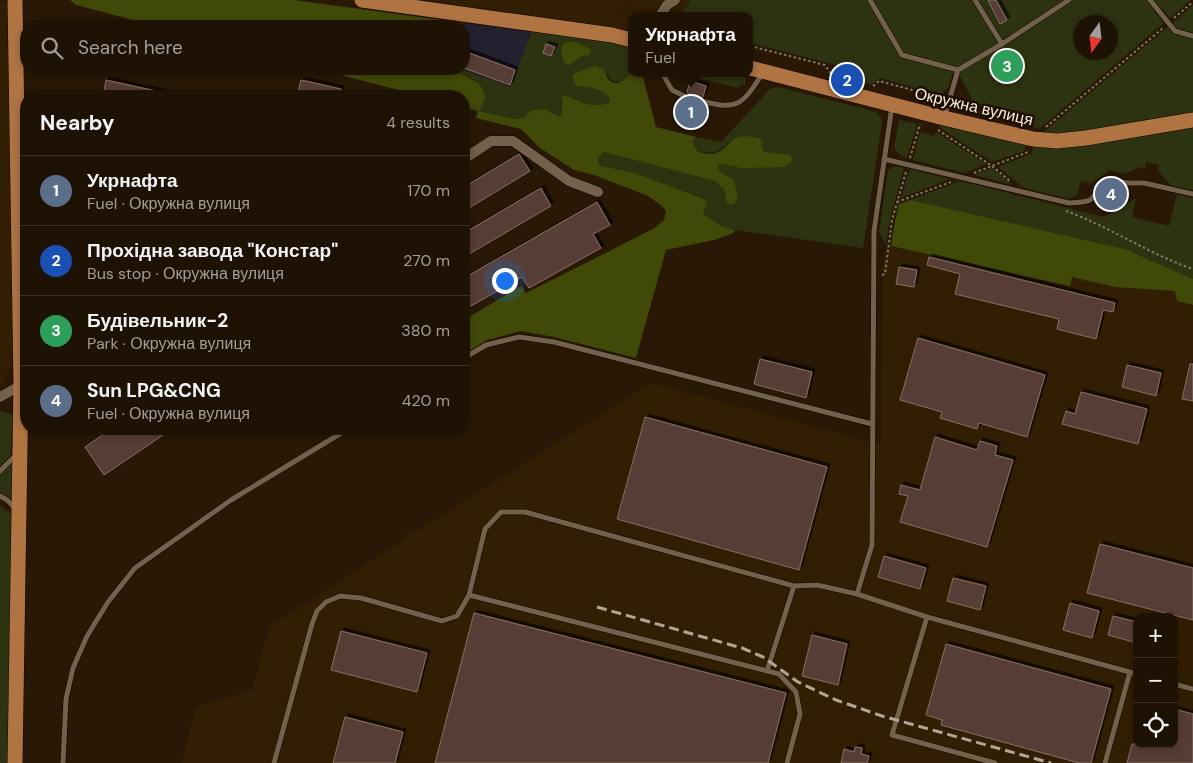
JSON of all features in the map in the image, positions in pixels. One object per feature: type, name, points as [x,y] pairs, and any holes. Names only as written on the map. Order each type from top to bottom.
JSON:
[{"type":"main road","points":[[15,0],[20,213]]},
{"type":"main road","points":[[362,0],[612,35],[628,39]]},
{"type":"main road","name":"Окружна вулиця","points":[[757,70],[1033,139],[1057,141],[1086,138],[1193,120]]},
{"type":"main road","points":[[15,763],[18,511],[21,435]]},
{"type":"street","points":[[662,12],[666,5],[675,0]]},
{"type":"street","points":[[470,155],[491,141],[513,140],[569,181],[598,192]]},
{"type":"street","points":[[0,397],[20,385]]},
{"type":"lane","points":[[870,0],[902,55],[958,70]]},
{"type":"lane","points":[[975,0],[1002,44]]},
{"type":"lane","points":[[944,118],[958,70],[1069,0]]},
{"type":"lane","points":[[1154,1],[1175,31],[1193,36]]},
{"type":"lane","points":[[702,101],[728,106],[738,103],[745,99],[757,70]]},
{"type":"lane","points":[[664,77],[672,90],[686,97]]},
{"type":"lane","points":[[857,594],[872,544],[874,231],[892,105]]},
{"type":"lane","points":[[884,159],[1069,203],[1092,200],[1102,181],[1109,179],[1128,183],[1144,183],[1193,194]]},
{"type":"lane","points":[[470,354],[486,345],[519,337],[554,342],[872,424]]},
{"type":"lane","points":[[63,763],[66,699],[73,668],[88,636],[108,602],[135,568],[231,500],[338,435]]},
{"type":"lane","points":[[0,471],[20,451]]},
{"type":"lane","points":[[0,496],[18,511]]},
{"type":"lane","points":[[274,763],[317,611],[326,602],[340,596],[361,598],[442,621],[458,616],[469,595],[484,529],[501,512],[525,512],[794,586],[818,585],[857,594],[927,617],[1133,673]]},
{"type":"lane","points":[[768,671],[794,586]]},
{"type":"lane","points":[[469,595],[779,674],[796,692],[800,714],[787,763]]},
{"type":"lane","points":[[927,617],[892,735],[995,763]]},
{"type":"lane","points":[[1105,763],[1130,672]]},
{"type":"lane","points":[[1178,685],[1193,689]]},
{"type":"path","points":[[1033,139],[1193,2]]},
{"type":"path","points":[[753,47],[825,65],[833,77],[840,79]]},
{"type":"path","points":[[872,87],[879,81],[950,100],[994,118]]},
{"type":"path","points":[[875,278],[885,274],[892,220],[920,124]]},
{"type":"shaded area","points":[[425,0],[691,0],[682,12],[628,12],[628,31],[612,27]]},
{"type":"shaded area","points":[[0,2],[7,2],[14,361],[0,390]]},
{"type":"shaded area","points":[[470,24],[531,32],[511,87],[470,73]]},
{"type":"shaded area","points":[[886,245],[1069,285],[1072,277],[1115,287],[1175,291],[1177,301],[1193,305],[1193,763],[181,763],[196,707],[252,690],[270,626],[407,538],[405,534],[412,529],[414,533],[648,385],[656,384],[881,445],[882,278]]},
{"type":"green space","points":[[70,0],[294,0],[441,20],[133,20],[76,5]]},
{"type":"green space","points":[[691,0],[1191,0],[1170,18],[1162,9],[1154,11],[1164,23],[1039,129],[974,103],[960,76],[952,74],[949,86],[941,95],[880,78],[872,84],[856,80],[859,71],[753,44],[753,12],[682,12]]},
{"type":"green space","points":[[1193,5],[1193,33],[1176,28],[1172,24]]},
{"type":"green space","points":[[1168,27],[1173,33],[1193,39],[1193,113],[1085,132],[1057,134],[1044,132]]},
{"type":"green space","points":[[531,32],[589,39],[628,46],[628,77],[624,81],[611,80],[599,66],[575,73],[572,76],[574,82],[604,92],[610,98],[609,103],[587,104],[566,95],[561,99],[562,112],[560,117],[552,112],[523,120],[478,111],[472,79],[459,75],[470,75],[470,73],[511,87]]},
{"type":"green space","points":[[571,41],[589,48],[591,52],[590,55],[577,59],[570,65],[566,65],[562,57],[562,47],[563,44]]},
{"type":"green space","points":[[595,66],[602,68],[608,79],[615,83],[622,82],[628,76],[643,77],[656,127],[696,137],[692,142],[697,151],[708,154],[717,153],[735,139],[749,136],[761,139],[762,149],[765,152],[790,155],[793,160],[784,167],[741,168],[721,164],[718,166],[719,171],[734,180],[738,199],[733,204],[727,204],[724,189],[715,181],[604,152],[598,159],[598,165],[635,173],[705,199],[707,203],[703,214],[721,226],[735,230],[734,233],[714,240],[666,250],[636,358],[554,337],[521,331],[487,340],[470,350],[470,316],[521,286],[526,293],[653,229],[664,220],[666,211],[648,196],[594,175],[574,170],[540,148],[521,129],[476,118],[478,111],[470,109],[470,90],[399,90],[340,75],[463,75],[477,83],[484,92],[485,98],[479,111],[523,119],[531,111],[544,109],[560,117],[562,112],[562,96],[592,105],[609,103],[610,98],[599,90],[577,86],[572,76],[575,73]]},
{"type":"green space","points":[[695,77],[744,77],[746,80],[745,84],[737,88]]},
{"type":"green space","points":[[778,87],[876,112],[881,117],[882,122],[863,248],[735,230],[721,226],[703,214],[707,203],[704,198],[635,173],[598,165],[598,159],[605,152],[715,181],[724,189],[727,204],[733,204],[718,171],[718,166],[721,164],[741,168],[765,152],[762,149],[729,142],[718,150],[702,152],[697,151],[692,142],[696,137],[721,142],[770,89]]},
{"type":"green space","points":[[899,120],[917,124],[907,158],[899,154],[894,147]]},
{"type":"green space","points":[[943,124],[1027,142],[1024,151],[992,162],[939,127]]},
{"type":"green space","points":[[1193,126],[1193,190],[1172,186],[1158,171],[1159,165],[1146,162],[1145,168],[1141,167],[1124,174],[1109,170],[1092,183],[1081,181],[1077,195],[1069,199],[1024,188],[998,167],[1031,154],[1035,144]]},
{"type":"green space","points":[[920,132],[934,136],[936,132],[986,164],[965,173],[913,160]]},
{"type":"green space","points":[[895,166],[904,168],[890,220],[886,245],[879,232],[888,170]]},
{"type":"green space","points":[[992,168],[1013,185],[974,175]]},
{"type":"green space","points":[[910,169],[950,179],[901,198]]},
{"type":"green space","points":[[960,181],[1104,217],[1136,198],[1132,217],[1169,226],[1177,194],[1193,198],[1193,279],[1125,249],[910,200]]},
{"type":"green space","points":[[910,200],[1125,249],[1193,279],[1193,305],[1177,301],[1175,291],[1115,287],[1072,277],[1070,286],[891,246],[899,204]]},
{"type":"green space","points":[[0,411],[13,416],[15,433],[11,437],[11,455],[0,466]]},
{"type":"green space","points":[[14,461],[13,500],[0,492],[0,474]]},
{"type":"green space","points":[[0,505],[11,514],[10,630],[15,763],[0,763]]},
{"type":"building","points":[[988,0],[996,0],[1007,20],[1000,24]]},
{"type":"building","points":[[546,44],[555,47],[551,56],[543,53]]},
{"type":"building","points":[[470,53],[515,70],[510,85],[470,70]]},
{"type":"building","points":[[106,80],[151,90],[104,90]]},
{"type":"building","points":[[301,80],[341,89],[341,90],[298,90]]},
{"type":"building","points":[[690,81],[706,86],[703,97],[698,100],[698,103],[701,105],[696,125],[679,120],[684,101],[688,101],[690,98],[687,92]]},
{"type":"building","points":[[519,154],[530,171],[470,207],[470,183]]},
{"type":"building","points":[[1112,184],[1118,185],[1127,202],[1114,209],[1103,189]]},
{"type":"building","points":[[541,188],[551,206],[470,253],[470,229]]},
{"type":"building","points":[[597,202],[610,225],[593,234],[601,248],[529,288],[522,277],[470,307],[470,275]]},
{"type":"building","points":[[929,257],[1115,303],[1113,312],[1103,310],[1096,339],[1057,329],[1059,319],[955,294],[960,274],[927,265]]},
{"type":"building","points":[[899,267],[917,270],[914,287],[896,284]]},
{"type":"building","points":[[918,338],[1045,375],[1027,437],[979,423],[977,429],[940,418],[942,412],[900,400]]},
{"type":"building","points":[[760,359],[812,372],[806,398],[754,384]]},
{"type":"building","points":[[1190,364],[1193,364],[1193,401],[1182,399]]},
{"type":"building","points":[[1127,365],[1161,373],[1156,396],[1122,387]]},
{"type":"building","points":[[1081,392],[1147,409],[1138,444],[1062,424],[1066,411],[1075,414]]},
{"type":"building","points":[[645,417],[827,467],[799,570],[617,519]]},
{"type":"building","points":[[102,435],[163,435],[104,475],[85,447]]},
{"type":"building","points":[[935,437],[977,450],[980,441],[997,446],[995,455],[1013,460],[987,547],[900,522],[908,496],[899,494],[901,485],[920,490]]},
{"type":"building","points":[[1100,544],[1193,568],[1193,620],[1178,616],[1178,613],[1166,613],[1087,593]]},
{"type":"building","points":[[884,556],[926,568],[920,589],[878,577]]},
{"type":"building","points":[[953,578],[986,586],[980,610],[947,601]]},
{"type":"building","points":[[1070,603],[1099,611],[1092,638],[1063,630]]},
{"type":"building","points":[[474,613],[786,693],[768,763],[435,763]]},
{"type":"building","points":[[1113,616],[1133,621],[1133,642],[1108,635]]},
{"type":"building","points":[[341,631],[427,653],[417,692],[331,670]]},
{"type":"building","points":[[812,635],[847,644],[838,685],[802,676]]},
{"type":"building","points":[[946,644],[1111,689],[1091,763],[1079,763],[941,725],[942,720],[926,715]]},
{"type":"building","points":[[1178,710],[1193,714],[1193,763],[1127,763],[1132,744],[1133,748],[1178,748]]},
{"type":"building","points":[[345,717],[403,732],[395,763],[333,763]]},
{"type":"building","points":[[855,747],[862,748],[861,754],[869,756],[867,763],[841,763],[844,749],[854,752]]},
{"type":"railway","points":[[597,607],[742,648],[763,657],[798,682],[836,700],[882,716],[1051,763]]},
{"type":"place","name":"Будівельник-2","points":[[1007,66]]},
{"type":"place","name":"Прохідна завода \"Констар\"","points":[[847,80]]},
{"type":"place","name":"Укрнафта","points":[[691,112]]},
{"type":"place","name":"Sun LPG&CNG","points":[[1111,194]]}]
